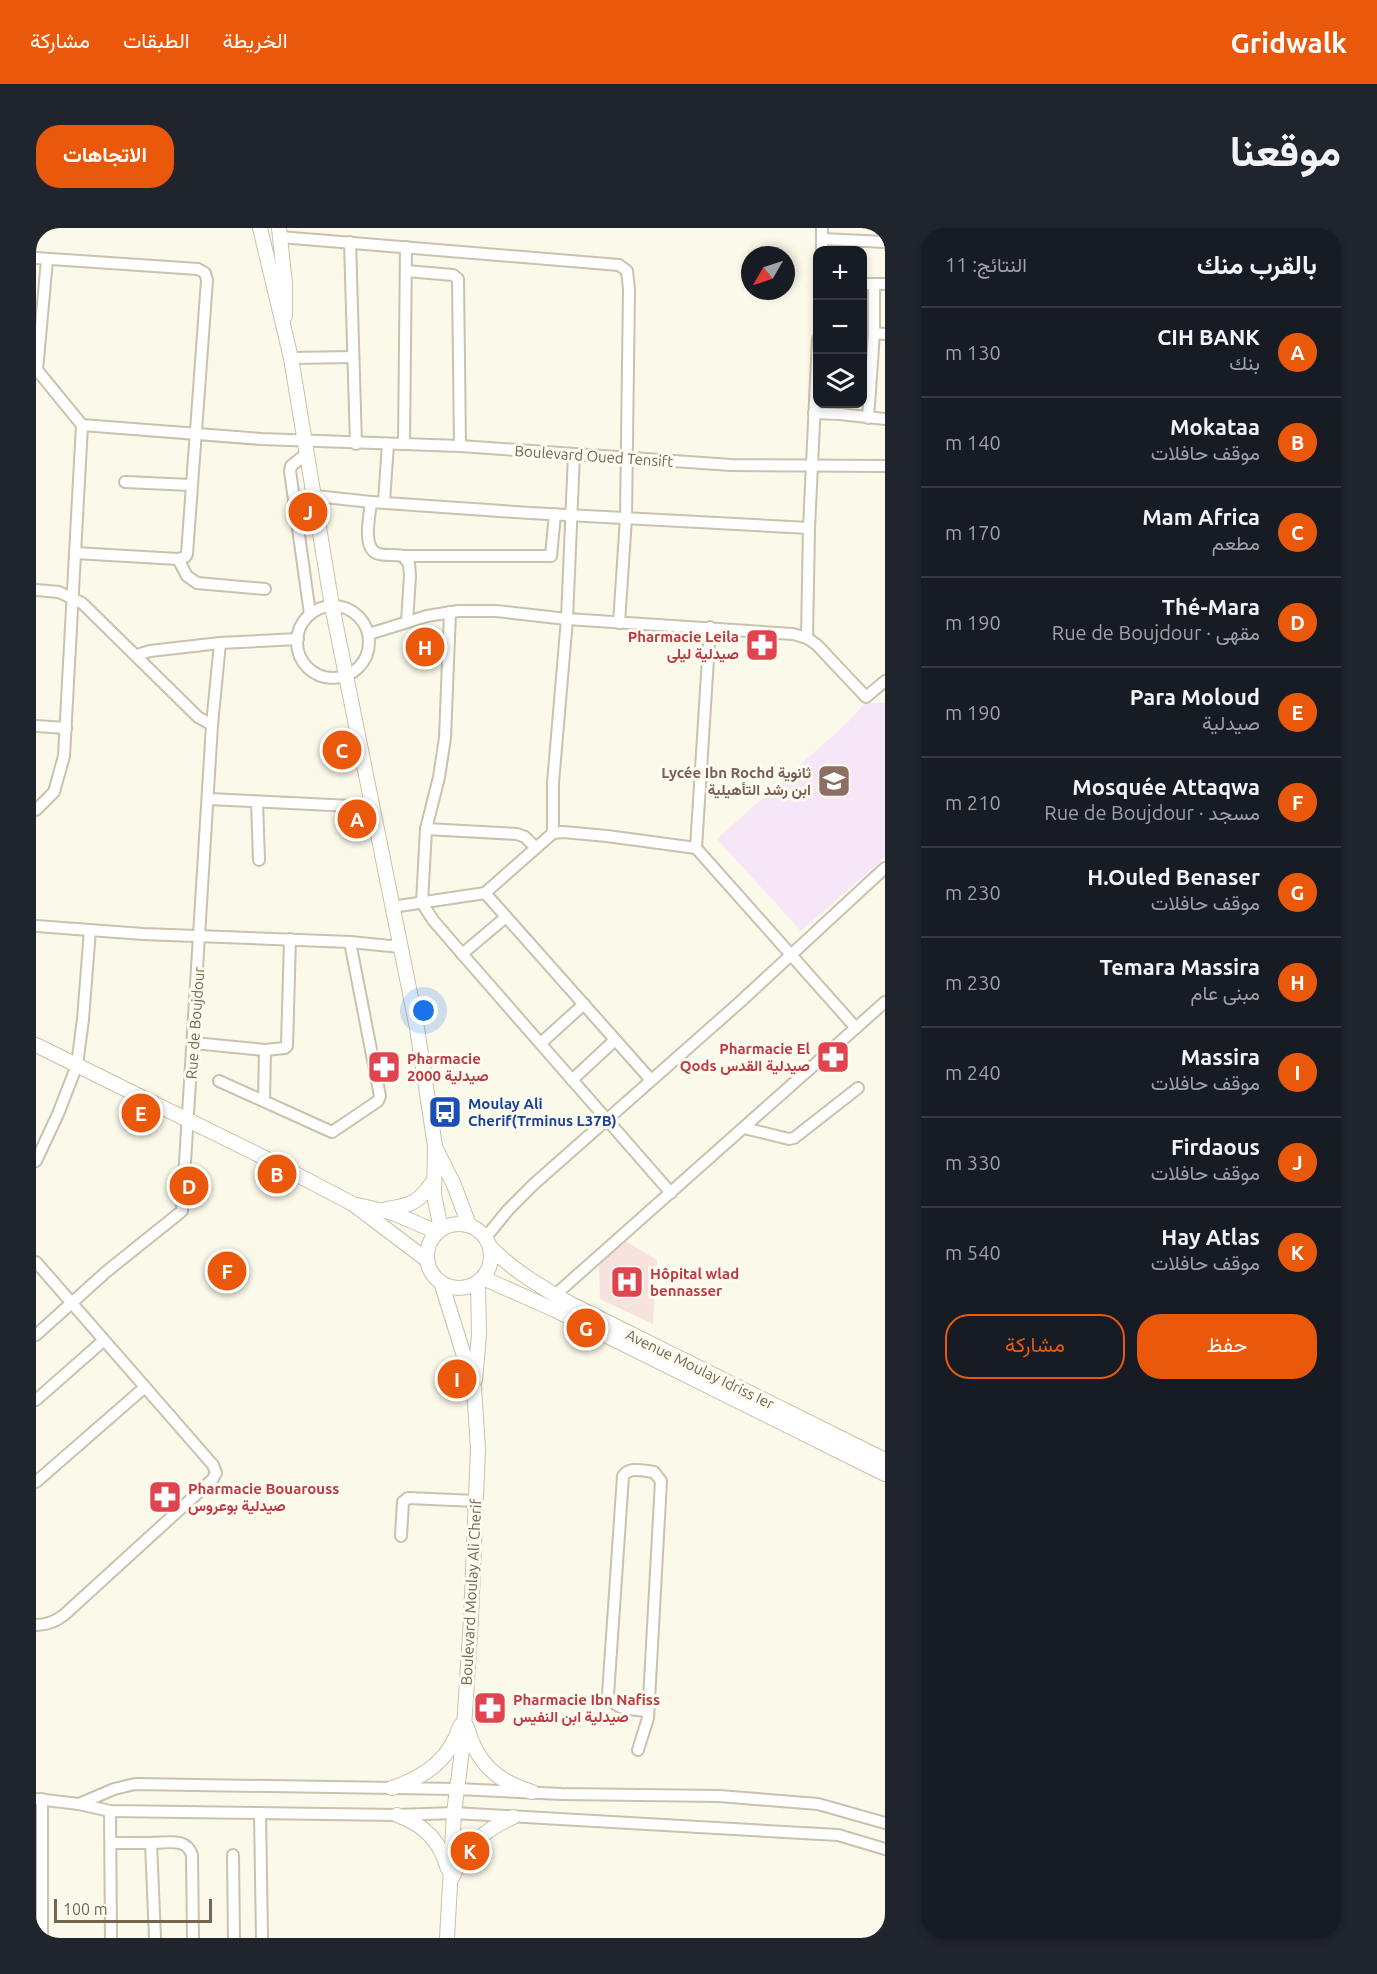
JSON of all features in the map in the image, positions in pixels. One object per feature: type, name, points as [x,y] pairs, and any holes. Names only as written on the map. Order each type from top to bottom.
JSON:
[{"type":"main road","points":[[260,228],[291,358],[332,606],[417,1028],[435,1146],[434,1179],[439,1230]]},
{"type":"main road","points":[[279,233],[285,284],[286,336]]},
{"type":"main road","points":[[36,1045],[353,1204],[427,1260]]},
{"type":"main road","points":[[435,1146],[454,1185],[469,1225],[489,1243],[491,1265],[481,1281],[462,1288],[455,1288],[434,1276],[427,1260],[427,1252],[430,1241],[439,1230],[456,1223],[469,1225]]},
{"type":"main road","points":[[382,1210],[412,1204],[424,1195],[434,1179]]},
{"type":"main road","points":[[353,1204],[382,1210],[439,1230]]},
{"type":"main road","name":"Avenue Moulay Idriss Ier","points":[[489,1243],[514,1269],[555,1295],[885,1460]]},
{"type":"main road","name":"Avenue Moulay Idriss Ier","points":[[481,1281],[555,1310],[885,1474]]},
{"type":"main road","name":"Boulevard Moulay Ali Cherif","points":[[447,1938],[454,1813],[463,1743],[476,1501],[478,1449],[474,1388],[481,1281]]},
{"type":"main road","name":"Boulevard Moulay Ali Cherif","points":[[441,1282],[474,1388]]},
{"type":"main road","points":[[392,1788],[413,1781],[431,1769],[447,1753],[458,1734],[464,1707]]},
{"type":"main road","points":[[464,1707],[465,1722],[471,1742],[481,1760],[495,1775],[512,1786],[532,1792]]},
{"type":"main road","points":[[397,1815],[419,1824],[436,1840],[444,1854],[450,1883]]},
{"type":"main road","points":[[450,1883],[456,1868],[473,1843],[492,1828],[513,1817]]},
{"type":"street","points":[[279,233],[350,242],[619,265],[627,271],[630,289],[626,518],[619,623]]},
{"type":"street","points":[[822,233],[885,242]]},
{"type":"street","points":[[350,242],[356,444]]},
{"type":"street","points":[[404,444],[406,247]]},
{"type":"street","points":[[36,810],[54,792],[64,756],[72,597],[82,425],[36,369],[42,259],[198,270],[204,273],[207,280],[194,434],[188,551],[185,557],[178,559],[75,553]]},
{"type":"street","points":[[406,271],[453,275],[458,279],[460,446]]},
{"type":"street","points":[[868,418],[879,334],[874,284]]},
{"type":"street","points":[[807,638],[809,528],[817,354]]},
{"type":"street","points":[[291,358],[353,357]]},
{"type":"street","points":[[814,413],[885,419]]},
{"type":"street","name":"Boulevard Oued Tensift","points":[[82,425],[194,434],[305,448],[356,444],[404,444],[731,465],[885,466]]},
{"type":"street","points":[[384,502],[388,444]]},
{"type":"street","points":[[305,448],[291,466],[290,471],[310,614]]},
{"type":"street","points":[[553,833],[553,783],[567,619],[574,454]]},
{"type":"street","points":[[125,482],[191,485]]},
{"type":"street","points":[[315,496],[555,514],[809,528]]},
{"type":"street","points":[[371,502],[367,541],[369,547],[378,554],[403,556],[551,556],[555,514]]},
{"type":"street","points":[[403,556],[409,564],[410,576],[407,622]]},
{"type":"street","points":[[178,559],[187,576],[197,583],[265,589]]},
{"type":"street","points":[[36,590],[59,592],[82,603],[192,711],[204,722],[212,725]]},
{"type":"street","points":[[332,606],[345,608],[356,614],[364,622],[369,634],[366,659],[358,669],[346,676],[336,678],[314,673],[305,665],[299,655],[298,639],[303,622],[310,614],[321,608],[332,606]]},
{"type":"street","points":[[369,634],[450,612],[496,611],[567,619],[793,634],[807,638],[830,657],[866,697],[885,681]]},
{"type":"street","points":[[450,612],[445,738],[439,777],[426,829],[422,903],[433,920],[462,954],[671,1193]]},
{"type":"street","points":[[696,848],[710,627]]},
{"type":"street","points":[[137,655],[150,651],[220,643],[298,639]]},
{"type":"street","name":"Rue de Boujdour","points":[[36,1335],[106,1272],[182,1211],[212,725],[220,643]]},
{"type":"street","points":[[36,726],[66,728]]},
{"type":"street","points":[[209,799],[372,807]]},
{"type":"street","points":[[257,802],[259,860]]},
{"type":"street","points":[[426,829],[517,834],[525,837],[535,847]]},
{"type":"street","points":[[392,907],[484,893],[553,833],[596,835],[696,848],[856,1028]]},
{"type":"street","points":[[489,1243],[508,1210],[527,1191],[740,1002],[885,868]]},
{"type":"street","points":[[484,893],[651,1080]]},
{"type":"street","points":[[462,954],[506,917]]},
{"type":"street","points":[[36,926],[350,942],[400,947]]},
{"type":"street","points":[[36,1161],[58,1114],[76,1065],[83,1019],[90,930]]},
{"type":"street","points":[[194,1043],[265,1050],[285,1048],[288,1041],[290,939]]},
{"type":"street","points":[[219,1081],[332,1132],[378,1101],[380,1096],[350,942]]},
{"type":"street","points":[[555,1295],[885,1002]]},
{"type":"street","points":[[541,1043],[584,1004]]},
{"type":"street","points":[[572,1080],[615,1040]]},
{"type":"street","points":[[264,1101],[265,1050]]},
{"type":"street","points":[[744,1128],[789,1139],[794,1138],[858,1088]]},
{"type":"street","points":[[36,1262],[213,1465],[215,1476],[64,1615],[55,1622],[36,1625]]},
{"type":"street","points":[[36,1400],[103,1341]]},
{"type":"street","points":[[36,1482],[145,1387]]},
{"type":"street","points":[[638,1750],[648,1711],[661,1481],[654,1472],[633,1469],[623,1476],[608,1695],[611,1703],[618,1707],[648,1711]]},
{"type":"street","points":[[401,1536],[403,1502],[408,1498],[476,1501]]},
{"type":"street","points":[[79,1804],[114,1789],[135,1784],[457,1789],[719,1796],[818,1804],[885,1823]]},
{"type":"street","points":[[42,1938],[39,1799],[110,1811],[397,1815],[454,1813],[838,1835],[885,1850]]},
{"type":"street","points":[[110,1811],[111,1938]]},
{"type":"street","points":[[260,1813],[262,1938]]},
{"type":"street","points":[[111,1843],[183,1843],[189,1847],[192,1855],[193,1938]]},
{"type":"street","points":[[151,1844],[155,1938]]},
{"type":"street","points":[[233,1855],[234,1938]]},
{"type":"shaded area","name":"Lycée Ibn Rochd ثانوية ابن رشد التأهيلية","points":[[865,703],[885,703],[885,857],[801,931],[717,839],[847,723]]},
{"type":"shaded area","name":"Hôpital wlad bennasser","points":[[625,1241],[657,1260],[653,1324],[600,1299],[599,1265]]},
{"type":"place","name":"Firdaous","points":[[308,512]]},
{"type":"place","name":"Pharmacie Leila صيدلية ليلى","points":[[762,645]]},
{"type":"place","name":"Temara Massira","points":[[425,647]]},
{"type":"place","name":"Mam Africa","points":[[342,750]]},
{"type":"place","name":"Lycée Ibn Rochd ثانوية ابن رشد التأهيلية","points":[[834,781]]},
{"type":"place","name":"CIH BANK","points":[[357,819]]},
{"type":"place","name":"Pharmacie El Qods صيدلية القدس","points":[[833,1057]]},
{"type":"place","name":"Pharmacie 2000 صيدلية","points":[[384,1067]]},
{"type":"place","name":"Moulay Ali Cherif(Trminus L37B)","points":[[445,1112]]},
{"type":"place","name":"Para Moloud","points":[[141,1113]]},
{"type":"place","name":"Mokataa","points":[[277,1174]]},
{"type":"place","name":"Thé-Mara","points":[[189,1186]]},
{"type":"place","name":"Mosquée Attaqwa","points":[[227,1271]]},
{"type":"place","name":"Hôpital wlad bennasser","points":[[627,1282]]},
{"type":"place","name":"H.Ouled Benaser","points":[[586,1328]]},
{"type":"place","name":"Massira","points":[[457,1379]]},
{"type":"place","name":"Pharmacie Bouarouss صيدلية بوعروس","points":[[165,1497]]},
{"type":"place","name":"Pharmacie Ibn Nafiss صيدلية ابن النفيس","points":[[490,1708]]},
{"type":"place","name":"Hay Atlas","points":[[470,1851]]}]
